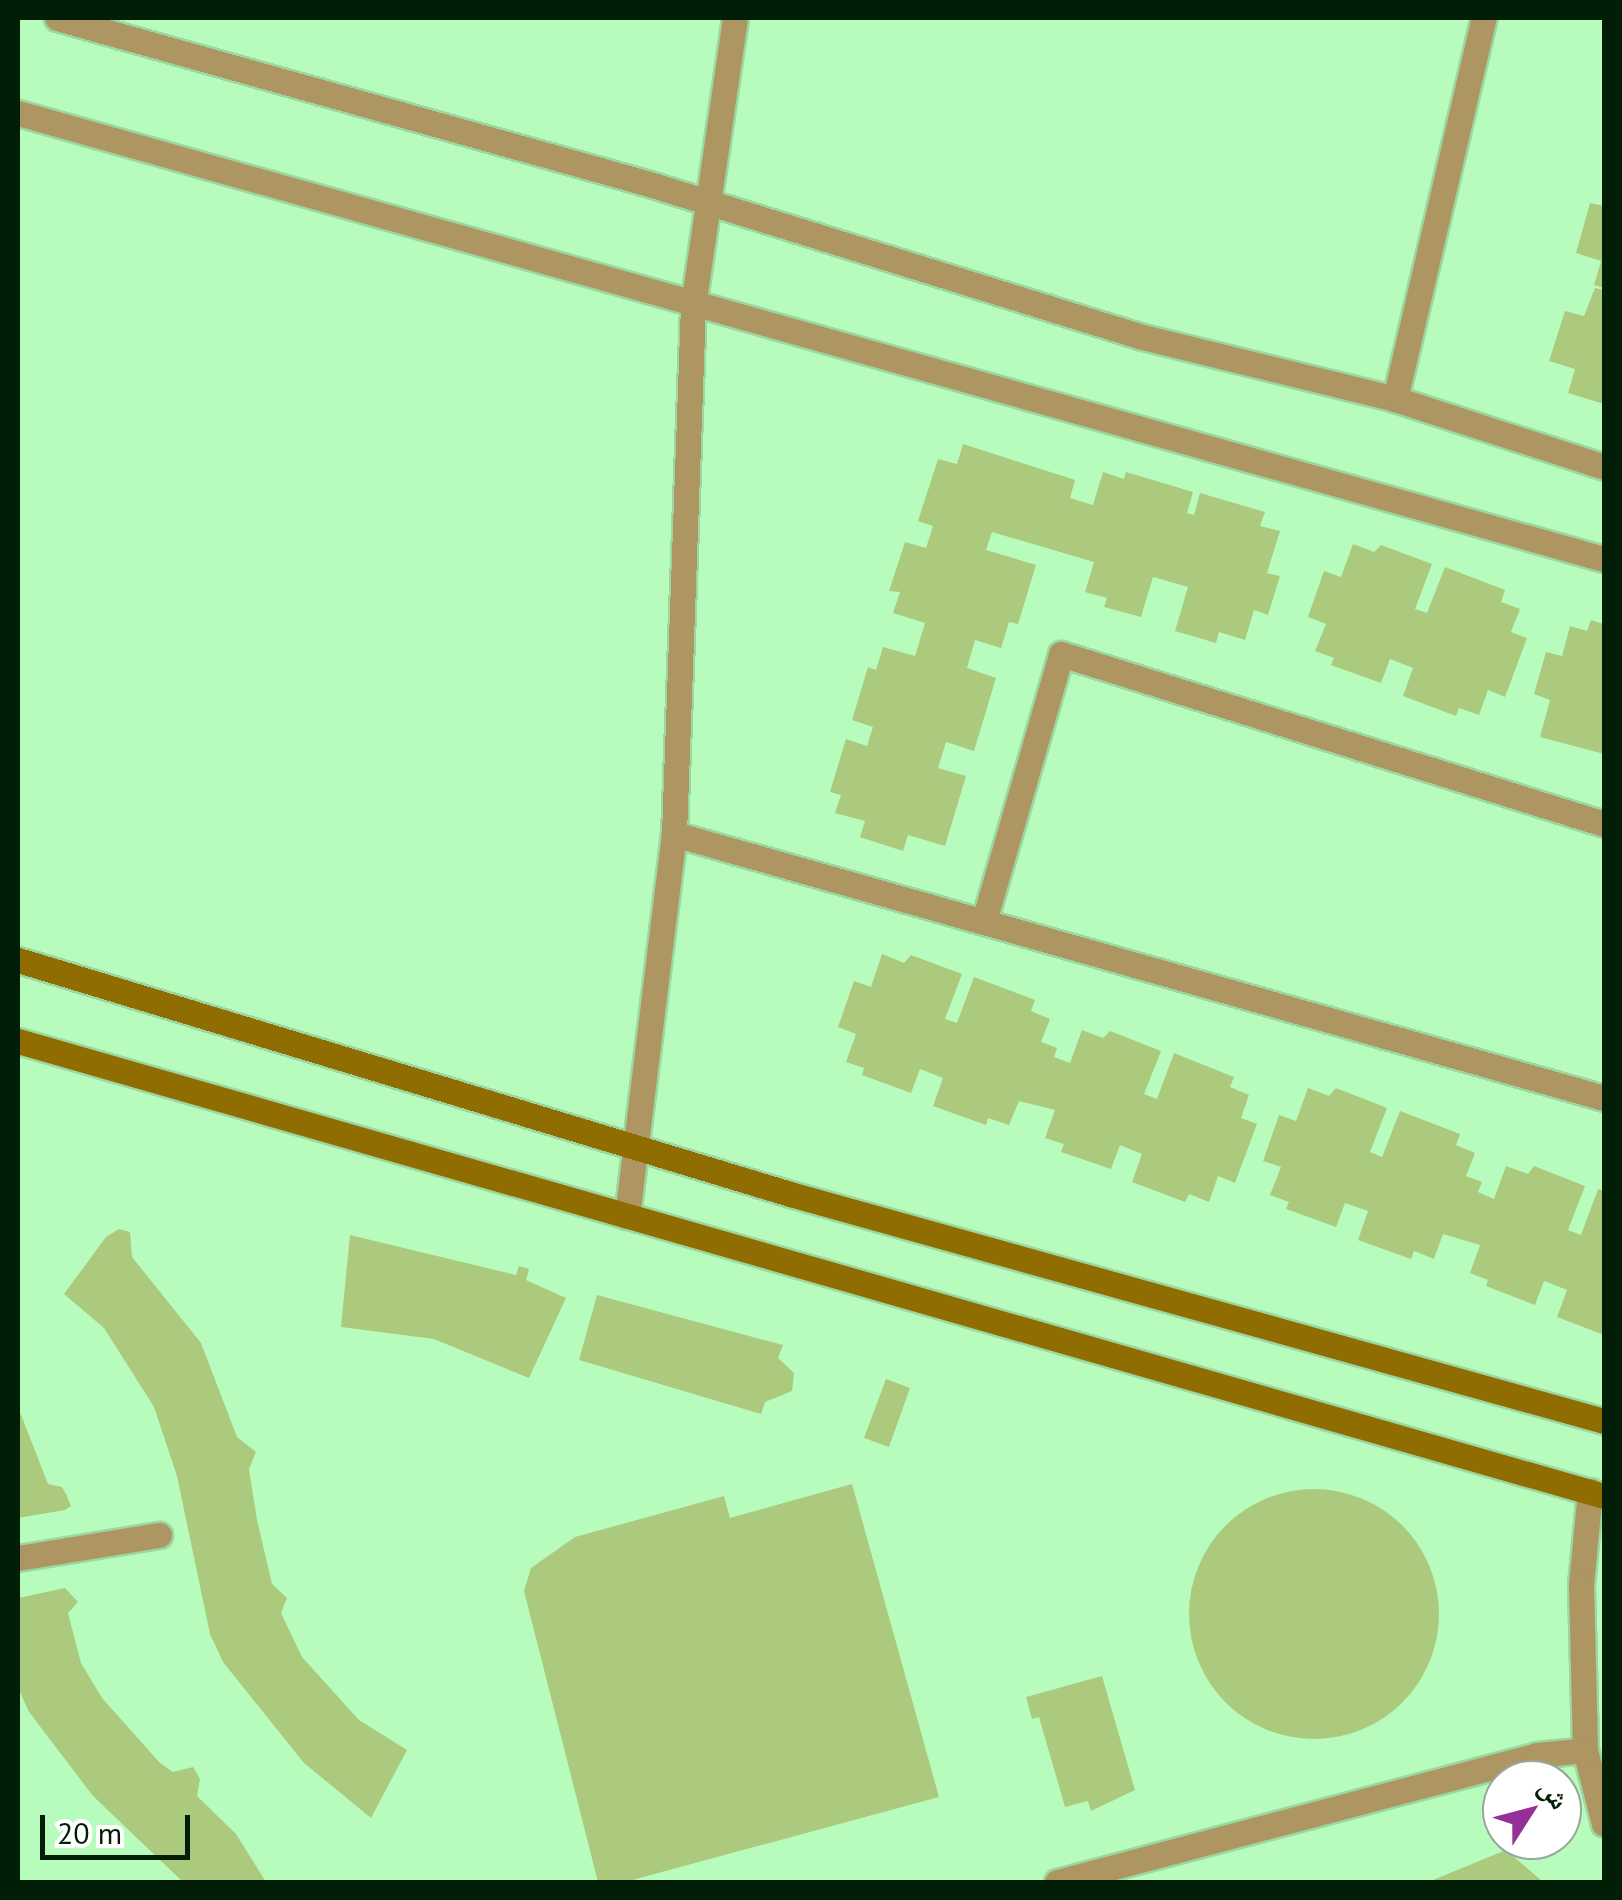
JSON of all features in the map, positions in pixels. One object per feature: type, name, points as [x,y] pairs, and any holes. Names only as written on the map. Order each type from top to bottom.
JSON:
[{"type":"main road","points":[[18,960],[640,1145],[790,1194],[1604,1421]]},
{"type":"main road","points":[[18,1041],[1597,1494]]},
{"type":"street","points":[[57,18],[707,201],[1139,336],[1395,399],[1604,467]]},
{"type":"street","points":[[627,1216],[640,1145],[674,834],[692,306],[735,18]]},
{"type":"street","points":[[1395,399],[1484,18]]},
{"type":"street","points":[[18,113],[692,306],[1604,558]]},
{"type":"street","points":[[984,921],[1061,654],[1604,824]]},
{"type":"street","points":[[674,834],[1604,1098]]},
{"type":"street","points":[[1597,1494],[1581,1585],[1585,1750],[1604,1824]]},
{"type":"street","points":[[18,1558],[158,1535]]},
{"type":"street","points":[[1057,1882],[1537,1755],[1585,1750]]},
{"type":"building","points":[[1590,203],[1604,206],[1604,288],[1594,285],[1601,261],[1576,253]]},
{"type":"building","points":[[1595,288],[1604,290],[1604,404],[1568,393],[1575,369],[1549,361],[1565,311],[1584,316]]},
{"type":"building","points":[[963,444],[1075,480],[1070,498],[1093,505],[1103,472],[1124,479],[1126,472],[1193,492],[1187,513],[1194,515],[1200,493],[1265,512],[1260,526],[1280,531],[1267,573],[1280,576],[1268,615],[1254,610],[1245,640],[1219,632],[1216,643],[1175,631],[1188,587],[1153,577],[1141,617],[1104,607],[1107,598],[1085,592],[1094,562],[992,532],[986,550],[1036,565],[1018,624],[1009,622],[1001,648],[975,640],[967,668],[996,678],[974,751],[946,742],[938,768],[966,776],[945,846],[908,835],[903,851],[860,837],[865,821],[835,813],[841,795],[830,792],[846,739],[867,746],[873,727],[852,720],[868,667],[876,670],[883,647],[915,656],[925,623],[893,613],[900,592],[889,591],[905,542],[926,548],[933,526],[918,521],[938,459],[957,464]]},
{"type":"building","points":[[1353,544],[1374,552],[1381,545],[1432,564],[1415,609],[1427,613],[1445,567],[1505,590],[1501,602],[1520,609],[1511,632],[1527,638],[1505,697],[1488,690],[1479,715],[1459,708],[1456,716],[1403,696],[1413,668],[1390,659],[1381,683],[1331,665],[1334,658],[1315,651],[1326,624],[1308,617],[1324,571],[1341,577]]},
{"type":"building","points":[[1591,620],[1604,624],[1604,754],[1540,737],[1550,700],[1534,694],[1546,652],[1562,656],[1570,626],[1587,631]]},
{"type":"building","points":[[882,954],[904,963],[911,955],[962,974],[945,1019],[957,1023],[974,977],[1035,1000],[1031,1011],[1050,1019],[1041,1042],[1057,1048],[1054,1057],[1070,1063],[1082,1030],[1103,1038],[1110,1031],[1161,1051],[1144,1094],[1157,1099],[1174,1053],[1234,1077],[1230,1087],[1249,1095],[1241,1118],[1257,1124],[1235,1183],[1218,1176],[1209,1202],[1189,1194],[1185,1202],[1132,1182],[1142,1154],[1120,1145],[1111,1169],[1061,1152],[1064,1144],[1045,1138],[1055,1110],[1019,1101],[1009,1125],[988,1118],[986,1125],[933,1106],[943,1078],[920,1069],[911,1093],[862,1075],[864,1068],[846,1062],[856,1034],[838,1027],[854,981],[871,987]]},
{"type":"building","points":[[1308,1088],[1329,1096],[1336,1088],[1387,1108],[1370,1152],[1382,1157],[1400,1111],[1460,1134],[1456,1145],[1475,1153],[1466,1176],[1482,1182],[1478,1192],[1494,1199],[1506,1166],[1528,1174],[1534,1166],[1585,1186],[1568,1230],[1581,1235],[1598,1189],[1604,1191],[1604,1335],[1557,1317],[1567,1290],[1544,1281],[1535,1305],[1486,1286],[1488,1280],[1470,1273],[1480,1245],[1443,1234],[1434,1259],[1414,1251],[1411,1259],[1358,1240],[1368,1211],[1345,1203],[1336,1227],[1286,1209],[1289,1202],[1270,1195],[1281,1167],[1263,1161],[1279,1115],[1296,1121]]},
{"type":"building","points":[[119,1229],[130,1232],[132,1257],[201,1343],[237,1437],[256,1452],[249,1469],[257,1520],[272,1584],[287,1598],[281,1613],[302,1657],[359,1720],[407,1750],[371,1818],[304,1763],[223,1662],[210,1634],[177,1476],[154,1407],[104,1328],[64,1294],[106,1237]]},
{"type":"building","points":[[350,1235],[516,1275],[519,1266],[529,1269],[526,1280],[566,1298],[529,1378],[434,1339],[341,1327]]},
{"type":"building","points":[[597,1295],[783,1345],[778,1358],[794,1373],[792,1391],[765,1402],[761,1414],[579,1360]]},
{"type":"building","points":[[886,1379],[910,1388],[889,1447],[864,1438]]},
{"type":"building","points":[[18,1407],[48,1484],[62,1487],[67,1496],[71,1506],[65,1510],[18,1518]]},
{"type":"building","points":[[852,1484],[939,1797],[625,1882],[598,1882],[524,1591],[531,1568],[575,1537],[724,1496],[730,1518]]},
{"type":"building","points":[[1314,1489],[1362,1498],[1403,1525],[1430,1566],[1439,1614],[1430,1662],[1403,1703],[1362,1730],[1314,1739],[1266,1730],[1225,1703],[1198,1662],[1189,1614],[1198,1566],[1225,1525],[1266,1498]]},
{"type":"building","points":[[65,1588],[78,1602],[68,1613],[81,1663],[102,1698],[160,1763],[173,1772],[193,1767],[200,1779],[197,1796],[236,1834],[266,1882],[183,1882],[93,1796],[29,1712],[18,1688],[18,1598]]},
{"type":"building","points":[[1102,1676],[1135,1790],[1091,1811],[1088,1801],[1065,1807],[1039,1717],[1032,1719],[1026,1697]]},
{"type":"building","points":[[1482,1860],[1518,1860],[1543,1882],[1428,1882]]}]
